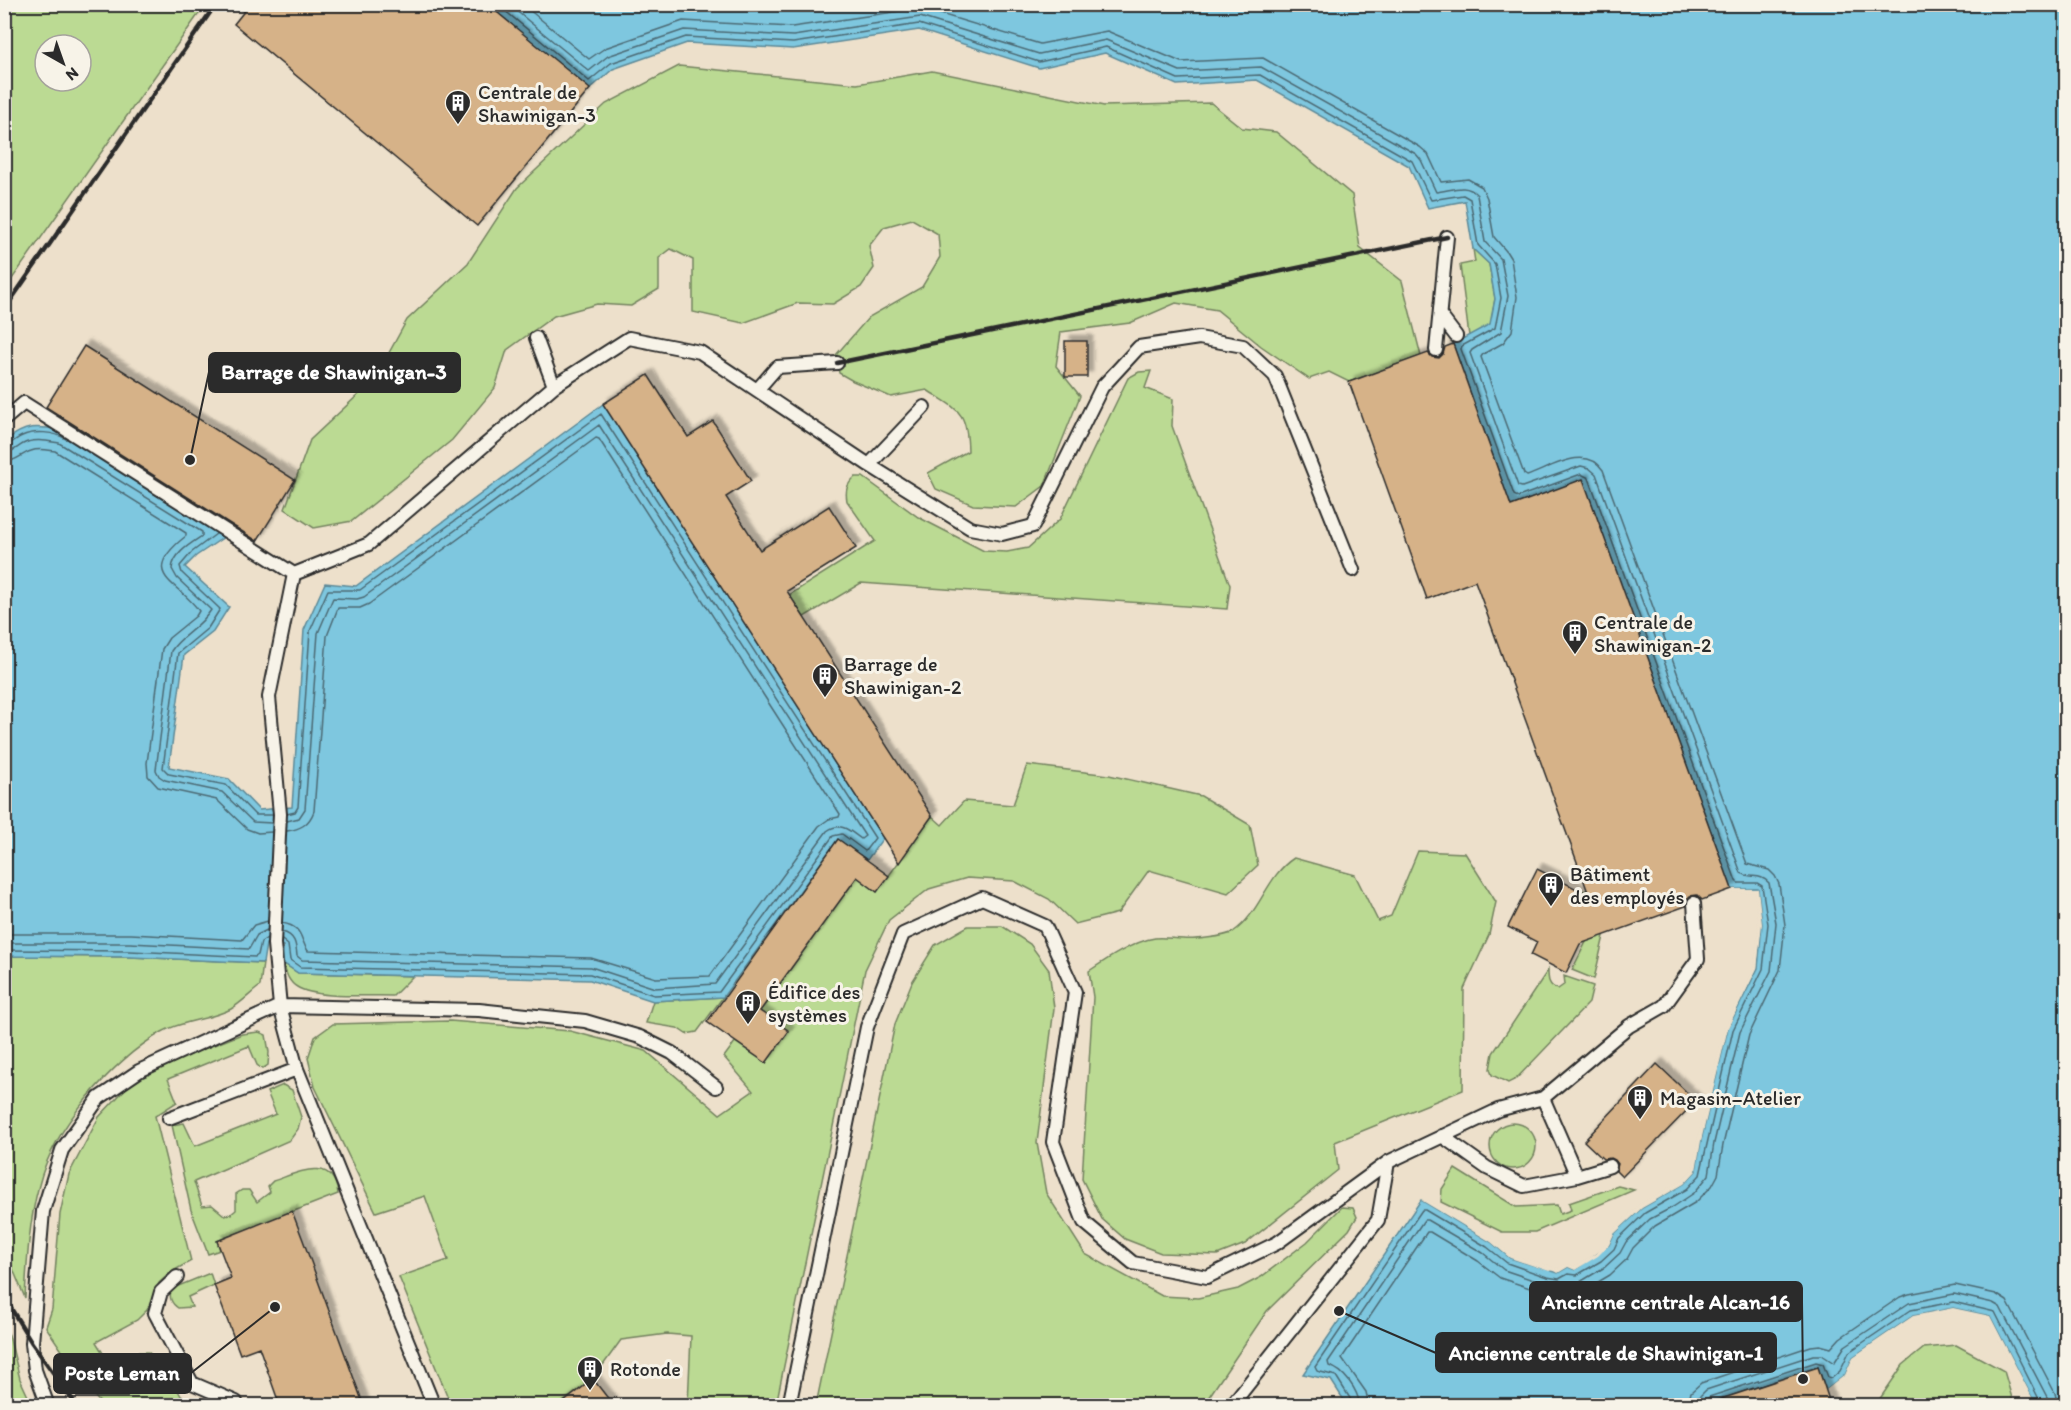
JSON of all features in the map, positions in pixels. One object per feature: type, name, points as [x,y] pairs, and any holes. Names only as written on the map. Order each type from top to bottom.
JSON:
[{"type":"lane","points":[[1436,350],[1448,237]]},
{"type":"lane","points":[[1440,315],[1456,336]]},
{"type":"lane","points":[[294,574],[369,544],[554,386],[629,338],[700,352],[869,465],[970,528],[1002,534],[1034,526],[1102,387],[1139,347],[1199,338],[1243,346],[1275,376],[1353,570]]},
{"type":"lane","points":[[536,339],[554,386]]},
{"type":"lane","points":[[757,390],[777,367],[837,363]]},
{"type":"lane","points":[[4,420],[24,404],[294,574]]},
{"type":"lane","points":[[869,465],[924,406]]},
{"type":"lane","points":[[294,574],[269,697],[280,814],[274,944],[280,1006],[297,1069],[434,1406]]},
{"type":"lane","points":[[789,1406],[867,1027],[903,934],[982,898],[1045,926],[1075,992],[1053,1142],[1084,1222],[1133,1263],[1207,1277],[1277,1243],[1388,1162],[1498,1110],[1543,1098],[1629,1026],[1664,1006],[1698,959],[1694,903]]},
{"type":"lane","points":[[48,1406],[35,1370],[32,1343],[43,1211],[62,1150],[99,1098],[139,1071],[280,1006],[479,1010],[585,1021],[640,1036],[672,1053],[716,1087]]},
{"type":"lane","points":[[170,1118],[297,1069]]},
{"type":"lane","points":[[1543,1098],[1577,1176]]},
{"type":"lane","points":[[1442,1136],[1486,1168],[1524,1186],[1577,1176],[1610,1166]]},
{"type":"lane","points":[[1236,1406],[1234,1402],[1378,1220],[1388,1162]]},
{"type":"lane","points":[[177,1277],[161,1292],[155,1313],[192,1383],[236,1402],[237,1406]]},
{"type":"green space","points":[[4,5],[205,5],[5,289]]},
{"type":"green space","points":[[679,66],[857,84],[932,71],[1104,106],[1211,103],[1242,128],[1276,132],[1352,195],[1360,248],[1402,281],[1421,356],[1349,382],[1329,372],[1309,379],[1261,346],[1217,310],[1176,303],[1130,323],[1061,332],[1056,366],[1080,396],[1044,486],[1016,507],[973,505],[936,489],[928,473],[968,451],[966,427],[959,413],[927,390],[891,397],[853,381],[839,373],[836,355],[869,317],[922,287],[940,257],[938,234],[912,219],[884,227],[869,246],[874,268],[861,287],[833,304],[798,303],[743,323],[693,312],[693,260],[671,249],[659,258],[659,289],[631,306],[597,304],[554,316],[507,350],[495,388],[452,440],[352,521],[314,528],[285,509],[310,440],[374,380],[407,320],[468,263],[517,188],[606,104]]},
{"type":"green space","points":[[1473,249],[1489,264],[1495,298],[1491,324],[1469,336],[1460,265],[1475,262]]},
{"type":"green space","points":[[1151,371],[1145,388],[1173,399],[1172,426],[1230,585],[1227,609],[861,583],[804,617],[789,595],[875,541],[847,501],[847,488],[855,477],[863,477],[918,517],[984,551],[1007,552],[1028,548],[1060,519],[1128,378],[1139,372]]},
{"type":"green space","points":[[1027,765],[1109,775],[1201,796],[1250,825],[1258,865],[1228,893],[1149,870],[1118,913],[1075,924],[1049,899],[1014,881],[967,878],[929,889],[889,920],[865,970],[776,1405],[688,1405],[691,1336],[667,1334],[621,1340],[593,1379],[559,1405],[451,1405],[399,1277],[448,1260],[425,1196],[376,1212],[315,1087],[308,1058],[315,1037],[333,1024],[450,1021],[570,1031],[646,1051],[720,1114],[753,1091],[724,1057],[735,1042],[766,1063],[789,1031],[760,1011],[857,877],[877,892],[932,816],[942,825],[964,801],[1013,805]]},
{"type":"green space","points":[[1418,851],[1465,853],[1496,902],[1489,935],[1464,989],[1463,1090],[1335,1142],[1338,1170],[1245,1244],[1217,1255],[1161,1253],[1125,1239],[1102,1219],[1082,1179],[1093,997],[1089,971],[1121,951],[1147,940],[1201,939],[1233,932],[1250,915],[1277,874],[1294,858],[1355,875],[1378,921],[1391,916]]},
{"type":"green space","points":[[1587,890],[1604,936],[1594,979],[1572,970],[1590,934],[1579,892]]},
{"type":"green space","points":[[968,926],[1002,926],[1030,944],[1049,970],[1054,1008],[1037,1143],[1046,1193],[1085,1254],[1162,1296],[1198,1298],[1238,1289],[1261,1277],[1307,1242],[1342,1207],[1353,1208],[1357,1217],[1349,1230],[1267,1311],[1205,1405],[816,1405],[895,1024],[912,982],[935,945]]},
{"type":"green space","points":[[5,956],[130,957],[263,963],[260,986],[242,1001],[223,1013],[170,1028],[143,1045],[105,1078],[71,1119],[46,1163],[39,1185],[31,1227],[25,1298],[5,1250]]},
{"type":"green space","points":[[283,963],[298,973],[413,976],[393,996],[330,995],[306,991],[294,985],[289,980]]},
{"type":"green space","points":[[1548,970],[1550,984],[1555,988],[1558,989],[1565,984],[1564,976],[1593,986],[1589,1003],[1516,1079],[1508,1083],[1492,1075],[1490,1069],[1493,1053]]},
{"type":"green space","points":[[723,997],[697,1032],[686,1034],[677,1028],[646,1023],[653,1001]]},
{"type":"green space","points":[[259,1032],[266,1035],[269,1052],[268,1065],[262,1069],[257,1065],[249,1046],[168,1079],[177,1102],[155,1116],[191,1261],[171,1272],[159,1283],[147,1310],[137,1320],[96,1342],[106,1358],[128,1352],[148,1352],[164,1365],[181,1396],[201,1405],[102,1405],[85,1385],[46,1327],[52,1309],[60,1214],[69,1174],[99,1117],[129,1085],[150,1070],[242,1034]]},
{"type":"green space","points":[[283,1085],[292,1090],[301,1117],[298,1129],[290,1140],[194,1182],[202,1206],[212,1205],[224,1215],[231,1214],[236,1210],[236,1194],[242,1190],[249,1190],[257,1202],[270,1192],[268,1186],[273,1181],[313,1170],[322,1170],[329,1174],[335,1182],[338,1194],[217,1241],[220,1250],[208,1254],[191,1210],[172,1125],[184,1123],[195,1146],[276,1114],[267,1092]]},
{"type":"green space","points":[[1513,1123],[1529,1130],[1536,1146],[1529,1162],[1513,1169],[1497,1162],[1490,1146],[1497,1130]]},
{"type":"green space","points":[[1455,1169],[1516,1207],[1557,1205],[1560,1214],[1571,1210],[1569,1203],[1618,1186],[1634,1190],[1535,1232],[1502,1232],[1441,1202],[1442,1189]]},
{"type":"green space","points":[[210,1273],[214,1285],[188,1297],[192,1307],[178,1308],[174,1304],[170,1298],[171,1289]]},
{"type":"green space","points":[[4,1327],[9,1335],[20,1379],[32,1405],[5,1405]]},
{"type":"green space","points":[[1956,1345],[2004,1371],[2014,1405],[1864,1405],[1879,1400],[1903,1365],[1924,1348]]},
{"type":"water","points":[[487,5],[2066,5],[2066,1405],[2036,1405],[1990,1316],[1953,1308],[1913,1316],[1853,1357],[1845,1375],[1826,1390],[1818,1367],[1702,1405],[1347,1405],[1331,1380],[1303,1374],[1421,1200],[1491,1242],[1510,1258],[1558,1273],[1568,1267],[1575,1270],[1609,1245],[1614,1234],[1642,1208],[1684,1184],[1696,1171],[1728,1028],[1758,968],[1762,924],[1758,889],[1732,889],[1583,480],[1511,506],[1453,344],[1490,324],[1495,299],[1489,264],[1473,249],[1465,201],[1428,208],[1409,166],[1257,80],[1177,85],[1105,53],[1039,68],[919,30],[793,49],[687,43],[613,69],[590,89]]},
{"type":"water","points":[[603,404],[883,838],[867,860],[838,839],[723,997],[653,1001],[590,980],[298,973],[283,963],[283,946],[266,944],[263,963],[130,957],[5,956],[5,441],[26,429],[63,430],[230,533],[196,556],[185,567],[229,607],[213,632],[184,655],[169,767],[229,779],[259,810],[292,807],[304,630],[325,583],[356,586]]},
{"type":"pier","points":[[1732,889],[1758,889],[1762,924],[1757,968],[1728,1028],[1696,1171],[1684,1184],[1642,1208],[1614,1234],[1609,1245],[1598,1256],[1575,1270],[1568,1267],[1558,1273],[1510,1258],[1491,1242],[1421,1200],[1428,1201],[1492,1240],[1512,1255],[1558,1269],[1567,1264],[1574,1267],[1596,1254],[1607,1243],[1612,1232],[1640,1205],[1682,1181],[1693,1170],[1725,1027],[1755,967],[1759,924],[1755,892],[1733,892]]},
{"type":"pier","points":[[1953,1308],[1990,1316],[2036,1405],[2033,1406],[1988,1319],[1953,1311],[1914,1319],[1855,1359],[1847,1377],[1827,1393],[1826,1390],[1845,1375],[1853,1357],[1913,1316]]},
{"type":"building","name":"Centrale de Shawinigan-3","points":[[250,4],[487,4],[590,89],[477,226],[234,24]]},
{"type":"building","points":[[1065,341],[1087,341],[1087,377],[1065,377]]},
{"type":"building","name":"Centrale de Shawinigan-2","points":[[1453,344],[1511,506],[1583,479],[1732,889],[1702,900],[1697,895],[1690,896],[1686,900],[1686,906],[1580,944],[1566,973],[1531,955],[1537,942],[1508,927],[1537,869],[1589,895],[1475,581],[1427,599],[1349,382],[1428,353],[1432,357],[1439,358],[1445,347]]},
{"type":"building","points":[[84,346],[295,480],[257,541],[46,407]]},
{"type":"building","name":"Barrage de Shawinigan-2","points":[[648,375],[688,437],[713,421],[751,481],[726,497],[760,550],[829,506],[856,548],[787,591],[932,816],[899,863],[603,404]]},
{"type":"building","points":[[838,839],[889,876],[877,892],[857,877],[760,1011],[789,1031],[766,1063],[707,1022]]},
{"type":"building","name":"Magasin–Atelier","points":[[1657,1064],[1696,1101],[1622,1177],[1616,1171],[1618,1164],[1615,1160],[1603,1159],[1584,1141]]},
{"type":"building","points":[[292,1211],[364,1406],[280,1406],[259,1347],[240,1354],[214,1285],[231,1278],[217,1241]]},
{"type":"building","points":[[1818,1367],[1831,1406],[1715,1406],[1715,1401]]},
{"type":"building","name":"Rotonde","points":[[593,1379],[614,1406],[559,1406]]},
{"type":"railway","points":[[4,310],[216,4]]},
{"type":"railway","points":[[837,363],[1447,237]]},
{"type":"railway","points":[[4,1297],[32,1343],[77,1406]]},
{"type":"place","name":"Centrale de Shawinigan-3","points":[[458,126]]},
{"type":"place","name":"Barrage de Shawinigan-3","points":[[190,460]]},
{"type":"place","name":"Centrale de Shawinigan-2","points":[[1575,656]]},
{"type":"place","name":"Barrage de Shawinigan-2","points":[[825,699]]},
{"type":"place","name":"Bâtiment des employés","points":[[1551,908]]},
{"type":"place","name":"Édifice des systèmes","points":[[748,1026]]},
{"type":"place","name":"Magasin–Atelier","points":[[1640,1121]]},
{"type":"place","name":"Poste Leman","points":[[275,1307]]},
{"type":"place","name":"Ancienne centrale de Shawinigan-1","points":[[1339,1311]]},
{"type":"place","name":"Ancienne centrale Alcan-16","points":[[1803,1379]]},
{"type":"place","name":"Rotonde","points":[[590,1392]]}]
